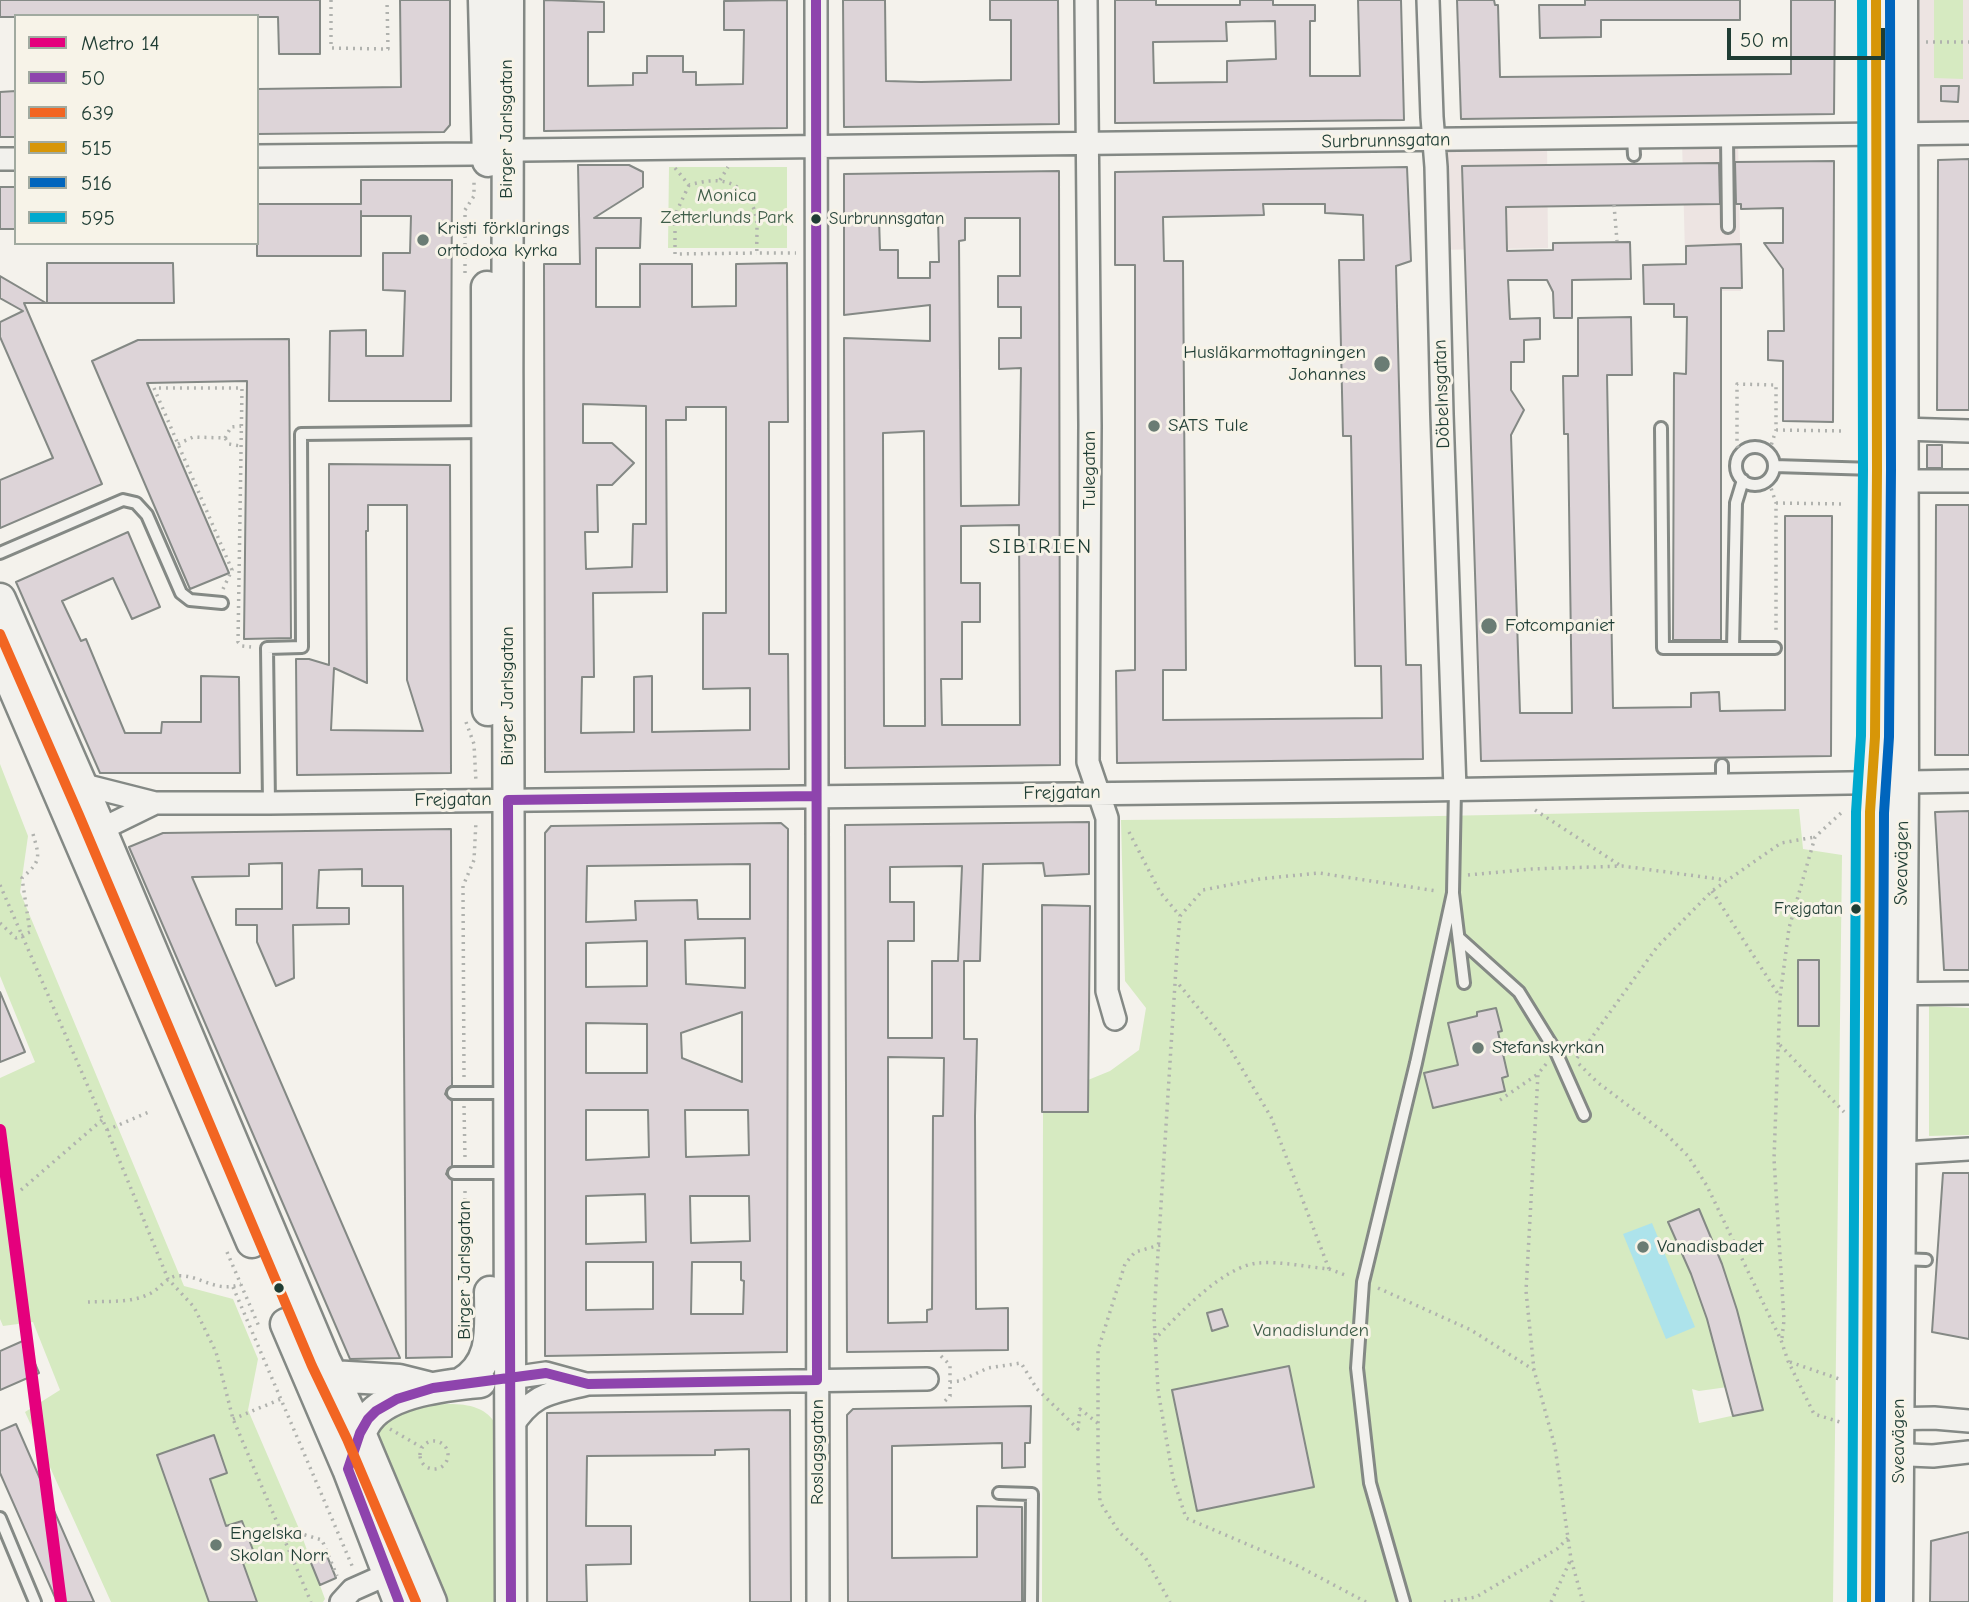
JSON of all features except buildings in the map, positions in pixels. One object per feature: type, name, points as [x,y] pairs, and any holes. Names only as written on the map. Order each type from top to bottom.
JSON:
[{"type":"main road","name":"Birger Jarlsgatan","points":[[447,1386],[479,1371],[488,1344],[479,1173],[478,1093],[491,800],[490,152],[484,0]]},
{"type":"main road","name":"Birger Jarlsgatan","points":[[491,800],[485,432],[490,152],[508,0]]},
{"type":"main road","name":"Sveavägen","points":[[1866,1602],[1866,1454],[1855,1421],[1869,1154],[1872,782],[1890,475],[1901,429],[1889,135],[1876,0]]},
{"type":"main road","name":"Sveavägen","points":[[1897,1602],[1899,1418],[1912,1259],[1899,1154],[1903,782],[1890,475],[1889,135],[1902,0]]},
{"type":"main road","points":[[0,599],[331,1376],[373,1430]]},
{"type":"main road","points":[[0,656],[348,1469],[399,1602]]},
{"type":"main road","name":"Birger Jarlsgatan","points":[[479,1173],[511,1378],[511,1602]]},
{"type":"main road","points":[[331,1376],[447,1386],[481,1398],[510,1433]]},
{"type":"main road","points":[[431,1602],[368,1419],[397,1399],[447,1386],[511,1378]]},
{"type":"main road","points":[[348,1469],[373,1430]]},
{"type":"street","name":"Roslagsgatan","points":[[816,0],[818,1602]]},
{"type":"street","name":"Tulegatan","points":[[1086,0],[1090,411],[1088,762],[1107,818],[1107,991],[1115,1019]]},
{"type":"street","name":"Döbelnsgatan","points":[[1428,0],[1435,140],[1455,789]]},
{"type":"street","name":"Surbrunnsgatan","points":[[259,156],[1435,140],[1634,147],[1727,137],[1969,133]]},
{"type":"street","points":[[1901,429],[1969,431]]},
{"type":"street","points":[[1890,475],[1969,481]]},
{"type":"street","name":"Frejgatan","points":[[80,783],[155,803],[269,803],[1455,789],[1722,775],[1872,782],[1969,781]]},
{"type":"street","name":"Frejgatan","points":[[102,834],[110,825],[155,803]]},
{"type":"street","points":[[1870,993],[1969,993]]},
{"type":"street","points":[[1869,1154],[1969,1149]]},
{"type":"street","points":[[511,1378],[546,1373],[588,1384]]},
{"type":"street","points":[[510,1433],[522,1410],[533,1401],[546,1394],[588,1384],[927,1379]]},
{"type":"street","points":[[1855,1421],[1899,1418],[1969,1421]]},
{"type":"street","points":[[1866,1454],[1933,1456],[1969,1452]]},
{"type":"street","points":[[340,1591],[349,1592],[388,1574]]},
{"type":"lane","points":[[1727,137],[1728,227]]},
{"type":"lane","points":[[1661,428],[1663,648],[1775,648]]},
{"type":"lane","points":[[269,803],[267,648],[302,647],[301,434],[485,432]]},
{"type":"lane","points":[[1751,447],[1769,452],[1774,467],[1768,480],[1759,485],[1743,480],[1737,470],[1741,454],[1751,447]]},
{"type":"lane","points":[[1774,467],[1890,475]]},
{"type":"lane","points":[[1733,648],[1736,503],[1743,480]]},
{"type":"lane","points":[[0,553],[122,500],[136,503],[147,515],[181,593],[190,600],[219,603]]},
{"type":"lane","points":[[1455,789],[1453,893],[1464,983]]},
{"type":"lane","points":[[1404,1602],[1370,1483],[1357,1368],[1363,1282],[1416,1063],[1453,893]]},
{"type":"lane","points":[[1459,938],[1519,992],[1556,1052],[1584,1115]]},
{"type":"lane","points":[[999,1493],[1032,1494],[1031,1602]]},
{"type":"lane","points":[[0,1518],[35,1602]]},
{"type":"path","points":[[331,0],[331,48],[388,49],[387,0]]},
{"type":"path","points":[[1926,43],[1969,42]]},
{"type":"path","name":"Birger Jarlsgatan","points":[[465,280],[465,210],[474,196],[490,152]]},
{"type":"path","points":[[667,159],[689,185]]},
{"type":"path","points":[[757,253],[755,211],[736,186],[710,179],[689,185],[675,215],[675,254],[796,253]]},
{"type":"path","points":[[1614,205],[1617,242]]},
{"type":"path","points":[[1741,454],[1737,445],[1737,384],[1776,385],[1776,430],[1769,452]]},
{"type":"path","points":[[219,603],[232,570],[154,388],[242,388],[241,426],[244,435],[241,446],[238,642]]},
{"type":"path","points":[[225,438],[231,428],[241,426]]},
{"type":"path","points":[[1776,430],[1844,431]]},
{"type":"path","points":[[178,444],[193,437],[225,438]]},
{"type":"path","points":[[225,438],[229,444],[241,446]]},
{"type":"path","points":[[1768,480],[1776,503],[1775,648]]},
{"type":"path","points":[[1776,503],[1845,504]]},
{"type":"path","name":"Birger Jarlsgatan","points":[[465,1295],[479,1173],[478,1093],[463,886],[474,860],[491,800],[466,725],[466,711]]},
{"type":"path","points":[[1535,810],[1622,866]]},
{"type":"path","points":[[1782,1340],[1773,1159],[1780,997],[1788,928],[1815,837],[1841,813]]},
{"type":"path","points":[[1125,824],[1160,892],[1180,916]]},
{"type":"path","points":[[0,923],[16,938],[30,932],[22,878],[37,864],[33,834]]},
{"type":"path","points":[[1815,837],[1781,843],[1712,891],[1657,947],[1575,1059],[1597,1082],[1665,1133],[1688,1156],[1707,1186],[1782,1340],[1788,1361],[1814,1414],[1855,1421]]},
{"type":"path","points":[[1453,876],[1532,869],[1622,866],[1728,880]]},
{"type":"path","points":[[1366,1602],[1298,1566],[1186,1518],[1173,1478],[1158,1390],[1154,1316],[1180,916],[1203,890],[1259,879],[1319,873],[1453,893]]},
{"type":"path","points":[[0,885],[107,1130],[168,1279],[194,1307],[216,1352],[233,1419],[311,1602]]},
{"type":"path","points":[[1712,891],[1780,997]]},
{"type":"path","points":[[1176,981],[1226,1042],[1271,1117],[1329,1269]]},
{"type":"path","points":[[1780,1045],[1845,1113]]},
{"type":"path","points":[[1500,1100],[1538,1074],[1556,1052]]},
{"type":"path","points":[[1538,1074],[1526,1291],[1534,1370],[1555,1447],[1571,1559],[1583,1602]]},
{"type":"path","points":[[107,1130],[149,1112]]},
{"type":"path","points":[[21,1190],[102,1120]]},
{"type":"path","points":[[1160,1245],[1142,1248],[1130,1256],[1114,1296],[1098,1350],[1100,1502],[1119,1532],[1144,1557],[1170,1602]]},
{"type":"path","points":[[1154,1340],[1185,1308],[1239,1269],[1257,1263],[1329,1269],[1363,1282],[1471,1331],[1534,1370]]},
{"type":"path","points":[[88,1302],[126,1300],[148,1295],[168,1279],[178,1276],[229,1289],[241,1284]]},
{"type":"path","points":[[233,1287],[361,1586]]},
{"type":"path","points":[[942,1356],[950,1365],[950,1396],[945,1401]]},
{"type":"path","points":[[1788,1361],[1844,1380]]},
{"type":"path","points":[[950,1382],[960,1381],[988,1368],[1021,1363],[1037,1389],[1077,1429],[1080,1409],[1100,1425]]},
{"type":"path","points":[[233,1419],[281,1399]]},
{"type":"path","points":[[271,1403],[274,1408]]},
{"type":"path","points":[[373,1430],[421,1447]]},
{"type":"path","points":[[431,1441],[438,1441],[447,1449],[446,1461],[436,1469],[430,1468],[421,1460],[421,1447],[431,1441]]},
{"type":"path","points":[[285,1541],[302,1534],[323,1540],[340,1591]]},
{"type":"path","points":[[1444,1602],[1476,1597],[1557,1549],[1569,1537]]},
{"type":"path","points":[[1551,1602],[1571,1559]]},
{"type":"shaded area","points":[[1906,0],[1969,0],[1969,132],[1893,133]]},
{"type":"shaded area","points":[[1738,139],[1741,291],[1686,291],[1682,141]]},
{"type":"shaded area","points":[[1547,140],[1548,248],[1438,250],[1435,142]]},
{"type":"green space","points":[[1934,0],[1963,0],[1963,79],[1934,78]]},
{"type":"green space","name":"Monica Zetterlunds Park","points":[[669,167],[787,167],[787,248],[668,248]]},
{"type":"green space","points":[[0,764],[28,836],[20,892],[184,1286],[233,1299],[258,1359],[248,1410],[300,1531],[325,1599],[323,1602],[111,1602],[25,1412],[60,1390],[33,1322],[3,1326],[0,1319],[0,1078],[35,1062],[0,976]]},
{"type":"green space","name":"Vanadislunden","points":[[1799,809],[1803,849],[1842,855],[1833,1602],[1042,1602],[1043,1112],[1087,1112],[1088,1080],[1110,1071],[1139,1050],[1146,1008],[1125,981],[1121,820]],"holes":[[[1756,1383],[1763,1409],[1699,1423],[1692,1389],[1699,1391]]]},
{"type":"green space","points":[[1929,1006],[1969,1008],[1969,1135],[1929,1136]]},
{"type":"green space","points":[[452,1404],[473,1407],[491,1417],[497,1427],[497,1602],[446,1602],[375,1432],[389,1415],[418,1405]]},
{"type":"water","points":[[1652,1223],[1695,1327],[1666,1339],[1623,1234]]},
{"type":"metro line","name":"14","points":[[0,1130],[61,1602]]},
{"type":"transit line","name":"50","points":[[816,0],[817,1380]]},
{"type":"transit line","name":"595","points":[[1852,1602],[1856,812],[1861,736],[1863,469],[1862,0]]},
{"type":"transit line","name":"515","points":[[1866,1602],[1870,812],[1875,737],[1877,469],[1876,0]]},
{"type":"transit line","name":"516","points":[[1880,1602],[1884,813],[1889,737],[1891,469],[1890,0]]},
{"type":"transit line","name":"639","points":[[0,634],[312,1366],[347,1439],[416,1602]]},
{"type":"transit line","name":"50","points":[[508,800],[815,796]]},
{"type":"transit line","name":"50","points":[[508,800],[511,1602]]},
{"type":"transit line","name":"50","points":[[348,1469],[360,1433],[376,1411],[397,1399],[433,1388],[546,1373],[588,1384],[817,1380]]},
{"type":"transit line","name":"50","points":[[348,1469],[399,1602]]},
{"type":"place","name":"Surbrunnsgatan","points":[[816,219]]},
{"type":"place","name":"Kristi förklarings ortodoxa kyrka","points":[[423,240]]},
{"type":"place","name":"Husläkarmottagningen Johannes","points":[[1382,364]]},
{"type":"place","name":"SATS Tule","points":[[1154,426]]},
{"type":"place","name":"Fotcompaniet","points":[[1489,626]]},
{"type":"place","name":"Frejgatan","points":[[1856,909]]},
{"type":"place","name":"Stefanskyrkan","points":[[1478,1048]]},
{"type":"place","name":"Vanadisbadet","points":[[1643,1247]]},
{"type":"place","name":"Engelska Skolan Norr","points":[[216,1545]]},
{"type":"district","name":"SIBIRIEN","points":[[1041,547]]}]
